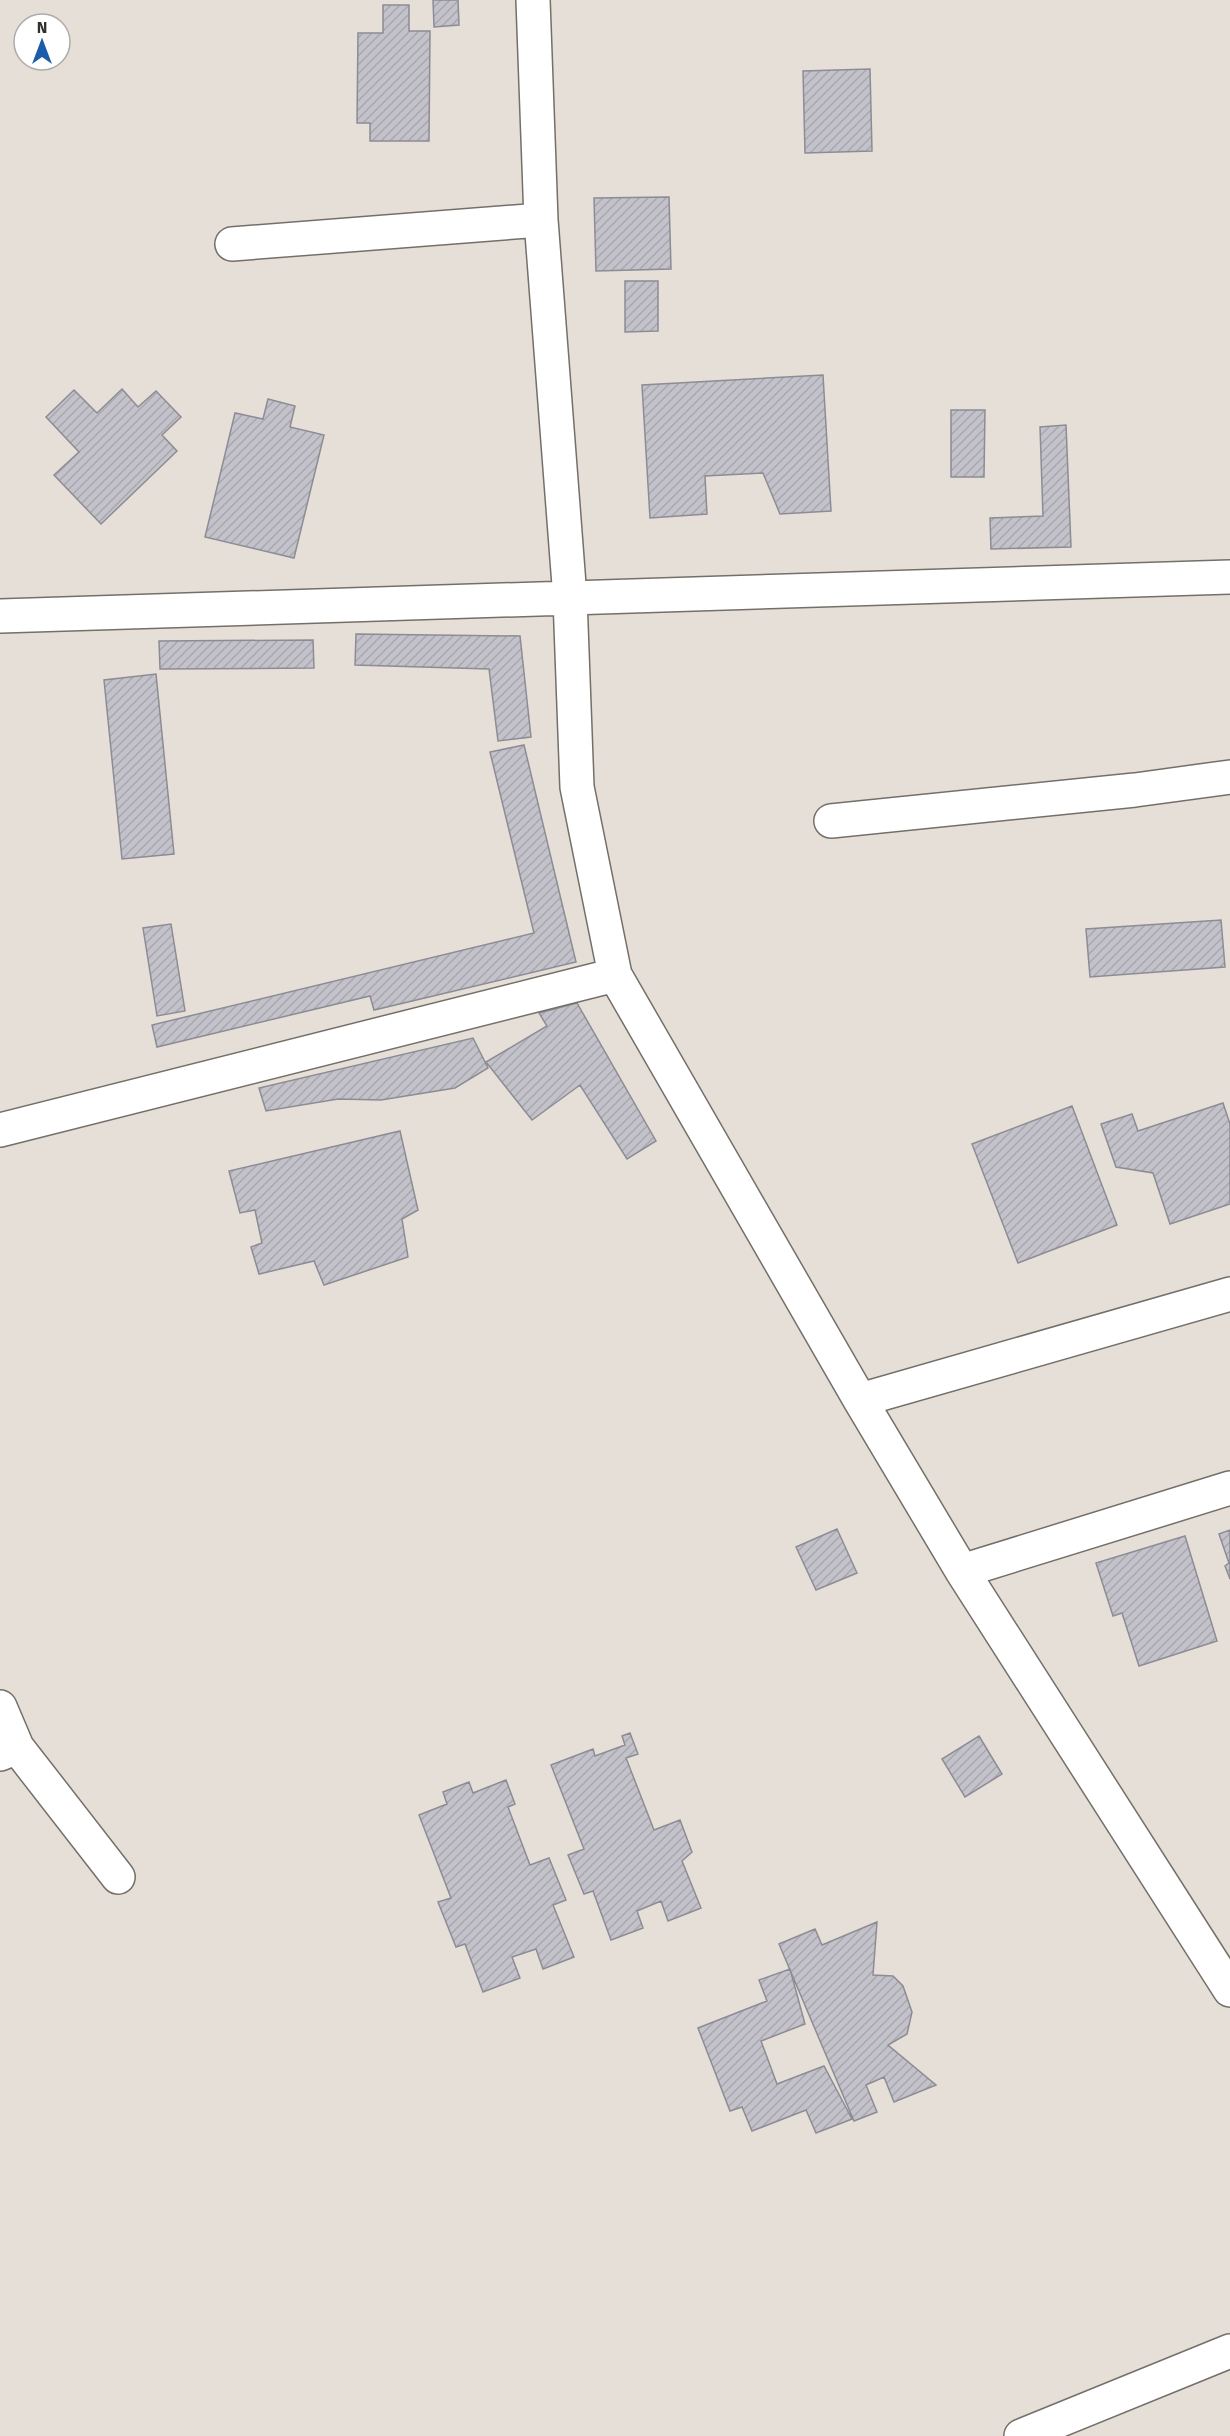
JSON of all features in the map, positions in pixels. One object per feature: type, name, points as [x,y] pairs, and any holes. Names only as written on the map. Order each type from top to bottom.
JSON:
[{"type":"street","points":[[532,0],[541,220],[570,598],[577,787],[615,975],[860,1400],[962,1571],[1230,1990]]},
{"type":"street","points":[[232,244],[541,220]]},
{"type":"street","points":[[0,616],[1230,577]]},
{"type":"street","points":[[831,821],[1135,790],[1230,777]]},
{"type":"street","points":[[0,1130],[615,975]]},
{"type":"street","points":[[860,1400],[1230,1294]]},
{"type":"street","points":[[962,1571],[1230,1488]]},
{"type":"street","points":[[0,1707],[8,1750],[118,1877]]},
{"type":"street","points":[[1021,2436],[1230,2351]]},
{"type":"building","points":[[433,0],[458,0],[459,25],[434,27]]},
{"type":"building","points":[[383,5],[409,5],[409,31],[430,31],[429,141],[370,141],[370,123],[357,123],[358,33],[383,33]]},
{"type":"building","points":[[870,69],[872,151],[805,153],[803,71]]},
{"type":"building","points":[[669,197],[671,269],[596,271],[594,198]]},
{"type":"building","points":[[625,281],[658,281],[658,331],[625,332]]},
{"type":"building","points":[[823,375],[831,511],[780,514],[763,473],[705,476],[707,514],[650,518],[642,385]]},
{"type":"building","points":[[122,389],[138,407],[156,391],[181,417],[162,435],[177,451],[101,524],[54,475],[79,452],[46,417],[74,390],[97,413]]},
{"type":"building","points":[[268,399],[295,406],[290,427],[324,435],[294,558],[205,537],[235,413],[263,419]]},
{"type":"building","points":[[951,410],[985,410],[984,477],[951,477]]},
{"type":"building","points":[[1066,425],[1071,547],[991,549],[990,518],[1043,516],[1040,427]]},
{"type":"building","points":[[356,634],[520,636],[531,737],[498,741],[489,669],[355,665]]},
{"type":"building","points":[[313,640],[314,668],[160,669],[159,641]]},
{"type":"building","points":[[156,674],[174,854],[122,859],[104,680]]},
{"type":"building","points":[[524,745],[576,962],[374,1010],[370,996],[157,1047],[152,1025],[534,933],[490,752]]},
{"type":"building","points":[[1221,920],[1225,967],[1090,977],[1086,929]]},
{"type":"building","points":[[171,924],[185,1011],[157,1016],[143,928]]},
{"type":"building","points":[[577,1003],[656,1141],[627,1159],[580,1085],[532,1120],[486,1062],[547,1026],[539,1013]]},
{"type":"building","points":[[473,1038],[488,1068],[455,1088],[381,1100],[338,1099],[266,1111],[259,1088]]},
{"type":"building","points":[[1223,1103],[1230,1124],[1230,1204],[1170,1224],[1153,1173],[1116,1167],[1101,1124],[1132,1114],[1138,1131]]},
{"type":"building","points":[[1072,1106],[1117,1225],[1018,1263],[972,1144]]},
{"type":"building","points":[[400,1131],[418,1210],[402,1219],[408,1257],[324,1285],[314,1261],[259,1274],[251,1247],[262,1243],[255,1210],[240,1213],[229,1171]]},
{"type":"building","points":[[837,1529],[857,1573],[816,1590],[796,1547]]},
{"type":"building","points":[[1230,1530],[1230,1579],[1225,1566],[1229,1563],[1219,1534]]},
{"type":"building","points":[[1185,1536],[1217,1641],[1139,1666],[1122,1613],[1113,1616],[1096,1563]]},
{"type":"building","points":[[630,1733],[638,1754],[626,1758],[654,1830],[680,1820],[692,1852],[682,1861],[701,1908],[668,1921],[661,1901],[637,1911],[643,1928],[611,1940],[593,1891],[584,1894],[568,1855],[584,1849],[551,1765],[593,1749],[595,1756],[625,1745],[622,1736]]},
{"type":"building","points":[[979,1736],[1002,1774],[965,1797],[942,1759]]},
{"type":"building","points":[[506,1780],[515,1804],[508,1807],[530,1865],[549,1858],[566,1900],[553,1905],[574,1957],[543,1969],[536,1949],[512,1957],[520,1978],[483,1992],[465,1944],[456,1947],[438,1902],[451,1898],[419,1815],[447,1804],[443,1792],[469,1782],[473,1793]]},
{"type":"building","points":[[877,1922],[873,1975],[893,1976],[903,1986],[912,2012],[907,2034],[888,2045],[936,2085],[894,2102],[884,2077],[866,2085],[877,2112],[854,2121],[779,1944],[815,1929],[822,1945]]},
{"type":"building","points":[[790,1969],[805,2024],[761,2041],[777,2084],[824,2066],[852,2119],[816,2133],[806,2110],[752,2131],[742,2107],[730,2111],[698,2028],[767,2001],[759,1980]]}]
